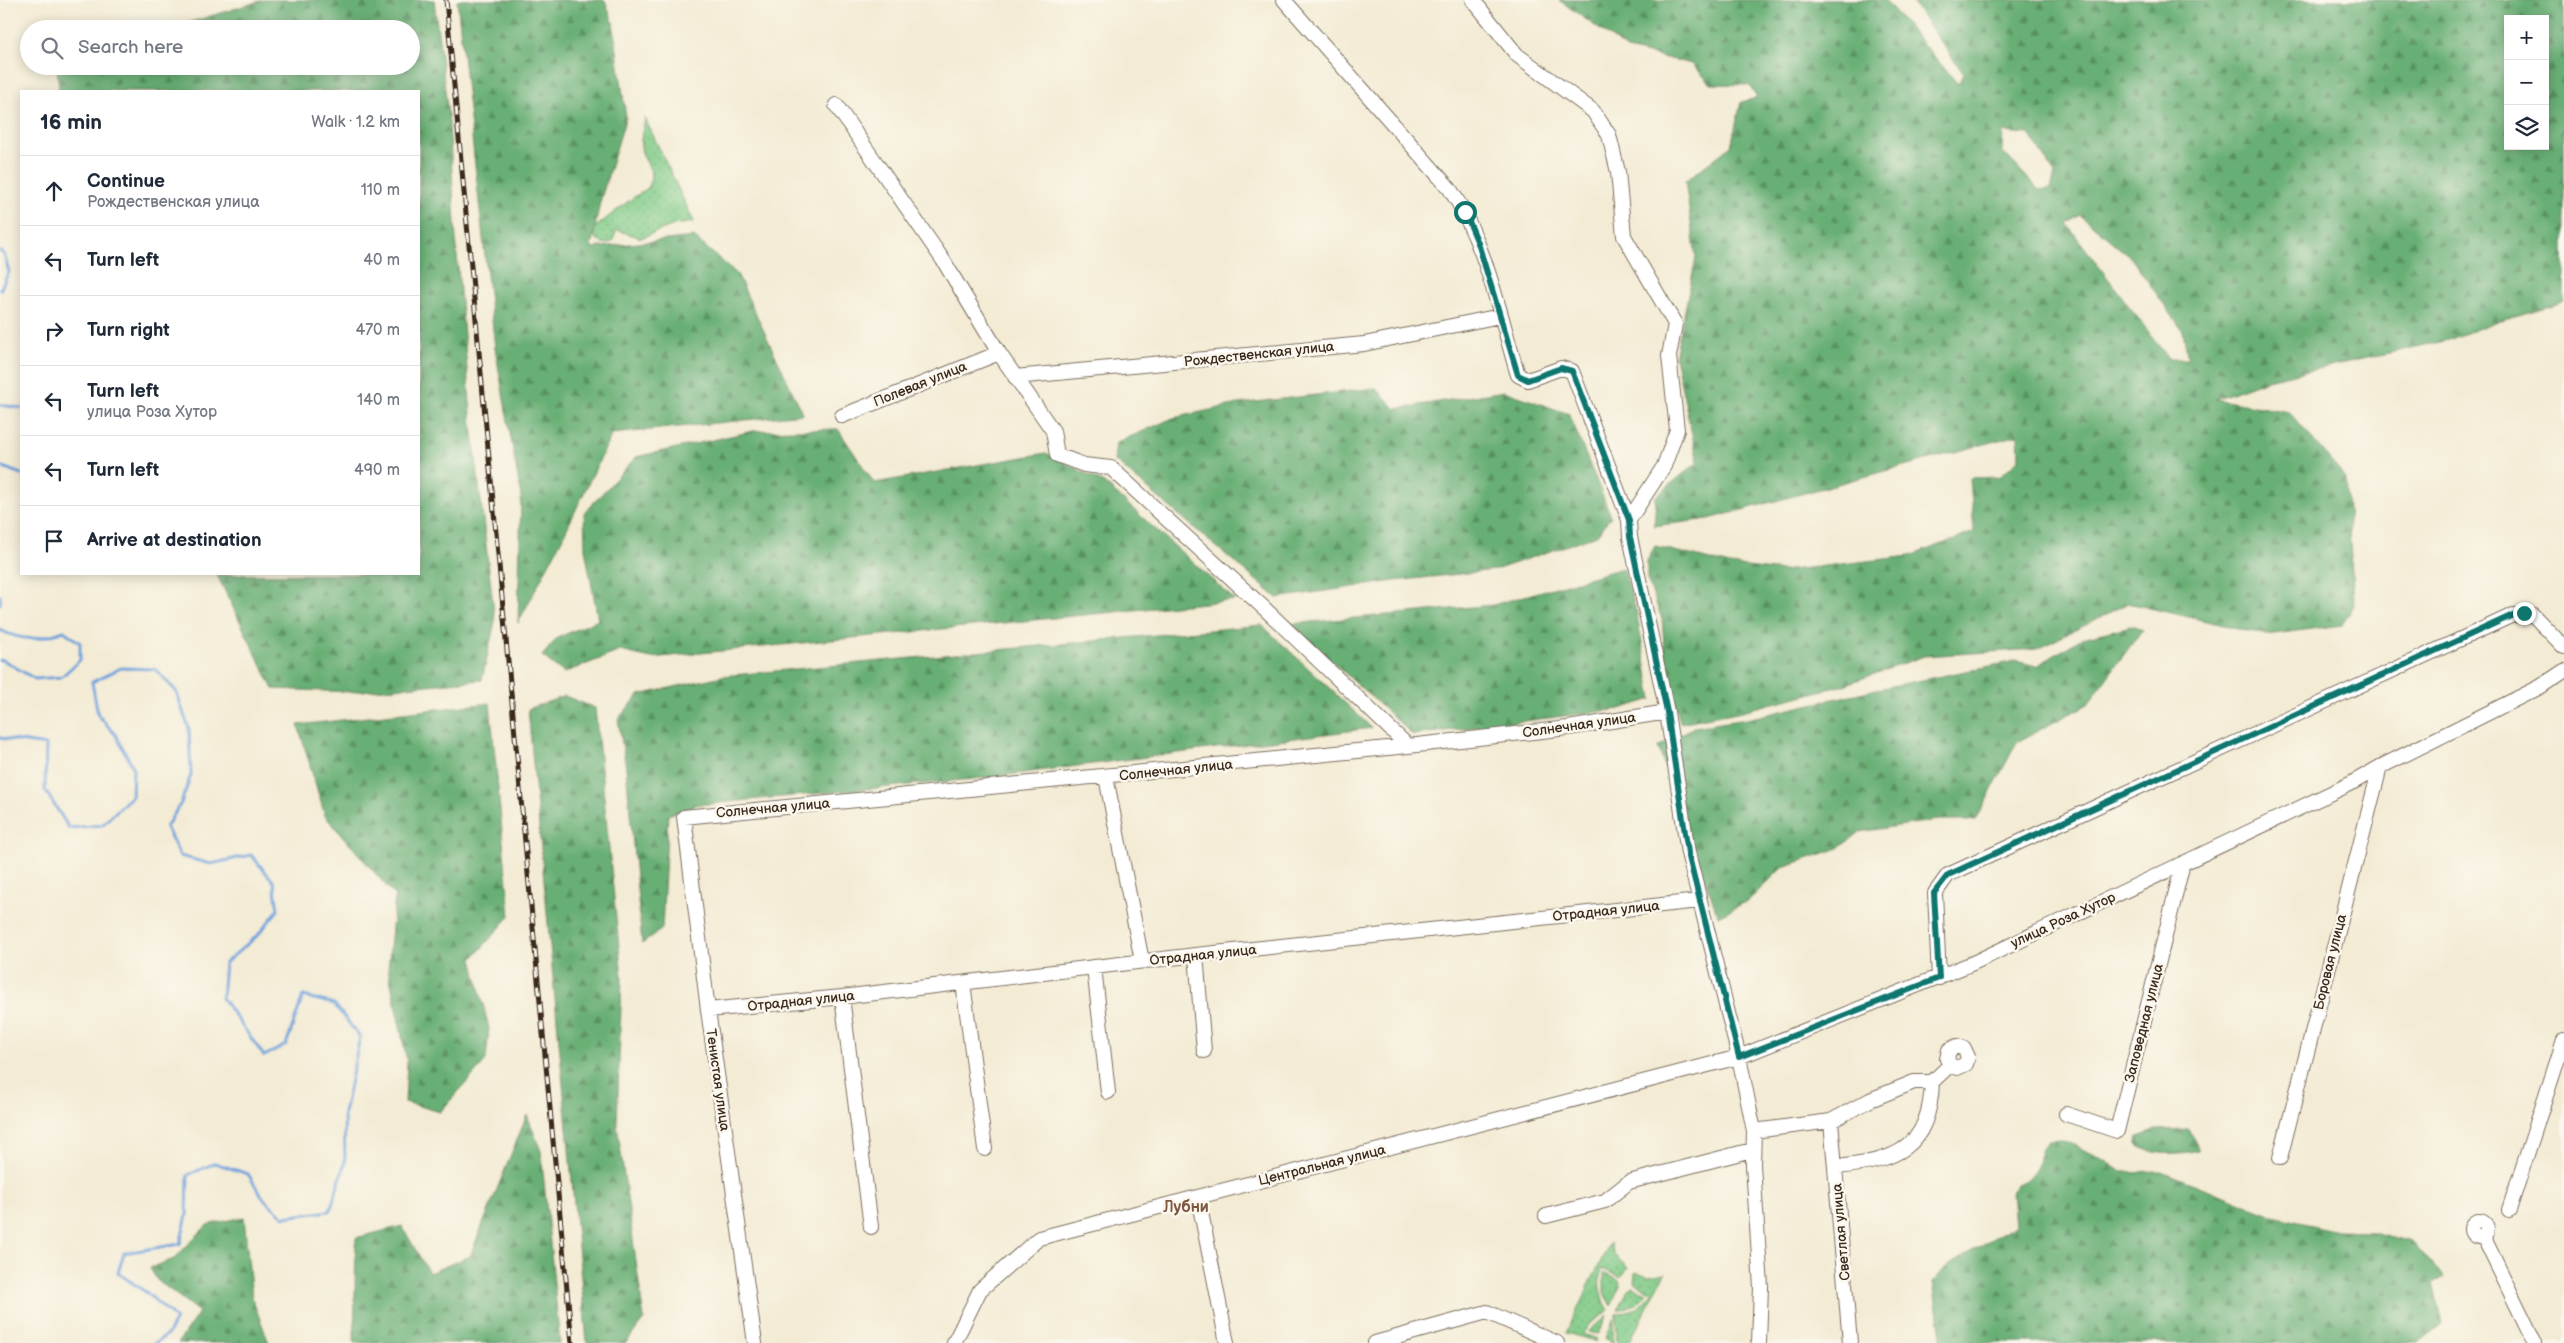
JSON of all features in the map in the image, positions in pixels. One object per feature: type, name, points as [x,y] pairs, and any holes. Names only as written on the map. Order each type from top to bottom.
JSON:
[{"type":"street","points":[[1284,0],[1450,188],[1465,212],[1478,243],[1518,375],[1528,380],[1561,368],[1572,371],[1629,520],[1630,537],[1667,712],[1688,853],[1739,1057],[1754,1131],[1752,1150],[1761,1288],[1760,1343]]},
{"type":"street","points":[[1473,0],[1517,55],[1593,111],[1609,135],[1618,172],[1624,236],[1673,318],[1674,331],[1669,356],[1677,430],[1664,466],[1629,520]]},
{"type":"street","points":[[836,105],[943,260],[999,353],[1053,431],[1057,455],[1084,465],[1111,468],[1265,609],[1408,746]]},
{"type":"street","name":"Рождественская улица","points":[[1015,377],[1364,344],[1500,316]]},
{"type":"street","name":"Полевая улица","points":[[842,416],[999,353]]},
{"type":"street","points":[[1939,978],[1934,893],[1948,875],[2513,615],[2533,615],[2564,647]]},
{"type":"street","name":"улица Роза Хутор","points":[[1739,1057],[1939,978],[2350,784],[2380,766],[2540,688],[2564,672]]},
{"type":"street","name":"Солнечная улица","points":[[684,817],[1408,746],[1568,728],[1667,712]]},
{"type":"street","name":"Боровая улица","points":[[2280,1158],[2380,766]]},
{"type":"street","points":[[1106,777],[1142,961]]},
{"type":"street","name":"Тенистая улица","points":[[684,817],[708,1010],[755,1343]]},
{"type":"street","name":"Заповедная улица","points":[[2066,1114],[2117,1131],[2184,863]]},
{"type":"street","name":"Отрадная улица","points":[[708,1010],[842,997],[1142,961],[1699,901]]},
{"type":"street","points":[[1196,955],[1204,1051]]},
{"type":"street","points":[[1094,967],[1108,1092]]},
{"type":"street","points":[[963,983],[985,1149]]},
{"type":"street","points":[[842,997],[871,1228]]},
{"type":"street","points":[[2509,1210],[2562,1056],[2564,1040]]},
{"type":"street","name":"Центральная улица","points":[[954,1343],[980,1290],[1040,1238],[1739,1057]]},
{"type":"street","points":[[1836,1167],[1888,1157],[1909,1147],[1916,1141],[1924,1120],[1932,1082],[1950,1065]]},
{"type":"street","points":[[1754,1131],[1831,1121],[1863,1104],[1914,1082],[1932,1082]]},
{"type":"street","name":"Светлая улица","points":[[1831,1121],[1850,1343]]},
{"type":"street","points":[[1546,1216],[1605,1200],[1629,1182],[1752,1150]]},
{"type":"street","points":[[1198,1197],[1227,1343]]},
{"type":"street","points":[[2483,1236],[2535,1343]]},
{"type":"street","points":[[1375,1343],[1487,1312],[1557,1343]]},
{"type":"green space","points":[[263,0],[434,0],[449,122],[457,256],[472,425],[495,621],[482,680],[351,692],[273,689],[217,575],[420,575],[420,90],[59,90],[58,75],[420,75],[420,20],[197,20]]},
{"type":"green space","points":[[457,0],[605,0],[613,22],[626,117],[600,202],[591,248],[694,237],[737,274],[803,414],[612,434],[562,539],[518,623],[521,496],[495,348]]},
{"type":"green space","points":[[1559,0],[1885,0],[1958,84],[1964,74],[1911,0],[2564,0],[2564,302],[2501,320],[2448,340],[2267,380],[2215,399],[2289,412],[2346,478],[2354,605],[2342,625],[2267,635],[2128,603],[2038,649],[1924,656],[1844,685],[1742,711],[1680,723],[1665,655],[1662,619],[1647,579],[1647,561],[1655,546],[1730,565],[1782,571],[1910,556],[1974,532],[1970,478],[1999,477],[2019,459],[2018,435],[1709,519],[1654,526],[1656,496],[1698,462],[1675,357],[1696,258],[1685,181],[1731,146],[1741,102],[1757,98],[1749,85],[1711,84],[1692,64],[1627,49]],"holes":[[[2003,132],[2029,134],[2055,174],[2051,189],[2039,190],[2002,151]],[[2080,215],[2131,258],[2183,331],[2188,359],[2169,359],[2067,224]]]},
{"type":"green space","points":[[645,118],[694,222],[674,225],[641,238],[617,230],[612,242],[603,244],[595,238],[594,228],[648,188],[651,174],[642,152],[641,143]]},
{"type":"green space","points":[[1376,388],[1396,409],[1504,391],[1569,414],[1611,516],[1597,535],[1495,570],[1395,581],[1277,598],[1114,460],[1116,443],[1173,418],[1238,404]]},
{"type":"green space","points":[[838,429],[874,483],[1046,453],[1104,483],[1235,600],[651,658],[620,651],[564,673],[542,656],[557,638],[598,620],[585,549],[584,513],[636,457],[753,431]]},
{"type":"green space","points":[[1623,568],[1636,610],[1652,699],[1620,709],[1413,735],[1291,624],[1493,605]]},
{"type":"green space","points":[[1262,625],[1372,728],[984,778],[696,805],[668,815],[662,929],[642,944],[626,768],[618,719],[639,695],[722,676]]},
{"type":"green space","points":[[2131,626],[2142,630],[2088,704],[2017,742],[1976,820],[1938,820],[1859,832],[1839,848],[1783,867],[1748,901],[1718,916],[1658,747],[1694,727],[1747,719],[1868,691],[2015,661],[2037,666],[2082,638]]},
{"type":"green space","points":[[565,696],[595,708],[622,977],[617,1124],[644,1319],[626,1343],[587,1343],[528,709]]},
{"type":"green space","points":[[490,703],[510,916],[472,959],[489,1028],[486,1061],[440,1112],[405,1102],[407,1061],[388,969],[395,896],[325,816],[298,725]]},
{"type":"green space","points":[[527,1115],[541,1151],[560,1343],[354,1343],[356,1238],[402,1226],[429,1273],[470,1256]]},
{"type":"green space","points":[[2189,1129],[2199,1150],[2184,1153],[2158,1153],[2136,1144],[2138,1136],[2154,1130]]},
{"type":"green space","points":[[2062,1140],[2094,1154],[2122,1172],[2161,1171],[2278,1217],[2338,1231],[2373,1232],[2412,1242],[2444,1279],[2433,1283],[2442,1325],[2418,1343],[1942,1343],[1933,1282],[1947,1266],[2015,1225],[2012,1193],[2016,1184],[2027,1179],[2038,1167],[2040,1149],[2048,1141]]},
{"type":"green space","points":[[244,1217],[252,1298],[269,1343],[178,1343],[199,1312],[157,1280],[150,1268],[174,1259],[207,1225]]},
{"type":"green space","points":[[1610,1242],[1614,1255],[1628,1268],[1621,1277],[1602,1269],[1600,1290],[1609,1310],[1591,1323],[1582,1334],[1596,1338],[1595,1341],[1566,1333]]},
{"type":"green space","points":[[1636,1272],[1649,1276],[1665,1273],[1629,1343],[1617,1343],[1616,1314],[1638,1308],[1653,1292],[1635,1283]]},
{"type":"green space","points":[[1604,1273],[1619,1280],[1620,1286],[1611,1306],[1604,1293]]},
{"type":"green space","points":[[1633,1287],[1647,1293],[1637,1304],[1618,1310],[1628,1290]]},
{"type":"green space","points":[[1607,1315],[1598,1334],[1588,1332]]},
{"type":"green space","points":[[1614,1319],[1613,1343],[1605,1338]]},
{"type":"waterway","points":[[0,251],[4,254],[9,272],[0,290]]},
{"type":"waterway","points":[[0,405],[20,408]]},
{"type":"waterway","points":[[0,466],[20,474]]},
{"type":"waterway","points":[[0,596],[0,604]]},
{"type":"waterway","points":[[0,630],[24,638],[39,638],[64,631],[80,643],[80,660],[61,677],[35,679],[0,660]]},
{"type":"waterway","points":[[0,738],[46,745],[45,790],[69,828],[102,825],[132,796],[133,767],[115,734],[98,715],[92,682],[121,668],[155,669],[176,691],[189,729],[191,775],[181,803],[166,827],[180,856],[211,864],[251,855],[274,882],[278,910],[258,935],[225,963],[222,998],[264,1056],[286,1045],[303,996],[334,1004],[360,1037],[344,1113],[345,1163],[330,1211],[284,1217],[264,1199],[248,1174],[215,1163],[188,1175],[187,1215],[180,1244],[124,1253],[118,1273],[147,1293],[176,1319],[168,1334],[155,1343]]},
{"type":"railway","points":[[446,0],[572,1343]]},
{"type":"district","name":"Лубни","points":[[1186,1207]]},
{"type":"route","points":[[1465,212],[1478,243],[1518,375],[1522,379],[1528,380],[1561,368],[1568,368],[1572,371],[1629,520],[1630,537],[1667,712],[1688,853],[1716,973],[1739,1057],[1939,978],[1934,893],[1948,875],[2513,615],[2524,613]]}]
